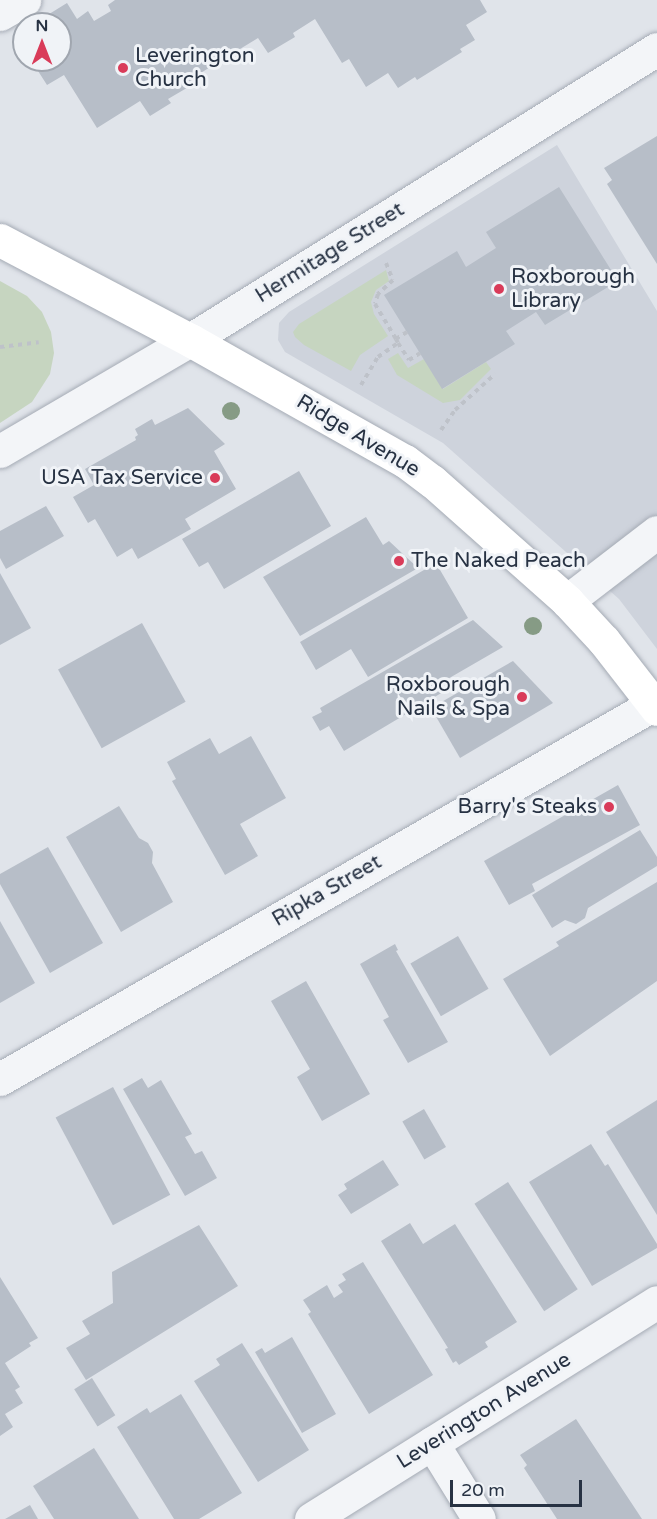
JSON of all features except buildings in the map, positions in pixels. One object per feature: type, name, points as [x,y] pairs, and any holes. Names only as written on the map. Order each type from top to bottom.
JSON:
[{"type":"main road","name":"Ridge Avenue","points":[[0,240],[190,340],[405,461],[432,481],[567,602],[604,641],[655,706]]},
{"type":"street","points":[[0,14],[24,0]]},
{"type":"street","name":"Hermitage Street","points":[[0,451],[190,340],[657,49]]},
{"type":"street","points":[[567,602],[657,532]]},
{"type":"street","name":"Ripka Street","points":[[0,1079],[655,706]]},
{"type":"street","name":"Leverington Avenue","points":[[310,1519],[657,1302]]},
{"type":"street","points":[[432,1443],[479,1519]]},
{"type":"path","points":[[386,262],[393,280],[378,294],[375,304],[409,360],[420,353]]},
{"type":"path","points":[[361,386],[378,357],[407,332]]},
{"type":"path","points":[[0,347],[39,342]]},
{"type":"path","points":[[441,430],[455,410],[495,374]]},
{"type":"shaded area","points":[[557,145],[657,311],[657,649],[619,599],[443,443],[285,352],[278,340],[279,323],[289,312]]},
{"type":"green space","points":[[386,270],[389,281],[376,290],[371,302],[374,314],[388,336],[360,355],[351,371],[304,345],[295,337],[293,332],[299,324]]},
{"type":"green space","points":[[0,281],[27,296],[42,312],[51,332],[54,353],[50,374],[32,402],[0,423]]},
{"type":"green space","points":[[398,353],[408,368],[424,359],[443,389],[486,362],[491,369],[460,400],[443,403],[397,375],[388,359]]},
{"type":"place","name":"Leverington Church","points":[[123,68]]},
{"type":"place","name":"Roxborough Library","points":[[499,289]]},
{"type":"place","name":"USA Tax Service","points":[[215,478]]},
{"type":"place","name":"The Naked Peach","points":[[399,561]]},
{"type":"place","name":"Roxborough Nails & Spa","points":[[522,697]]},
{"type":"place","name":"Barry's Steaks","points":[[609,807]]}]
